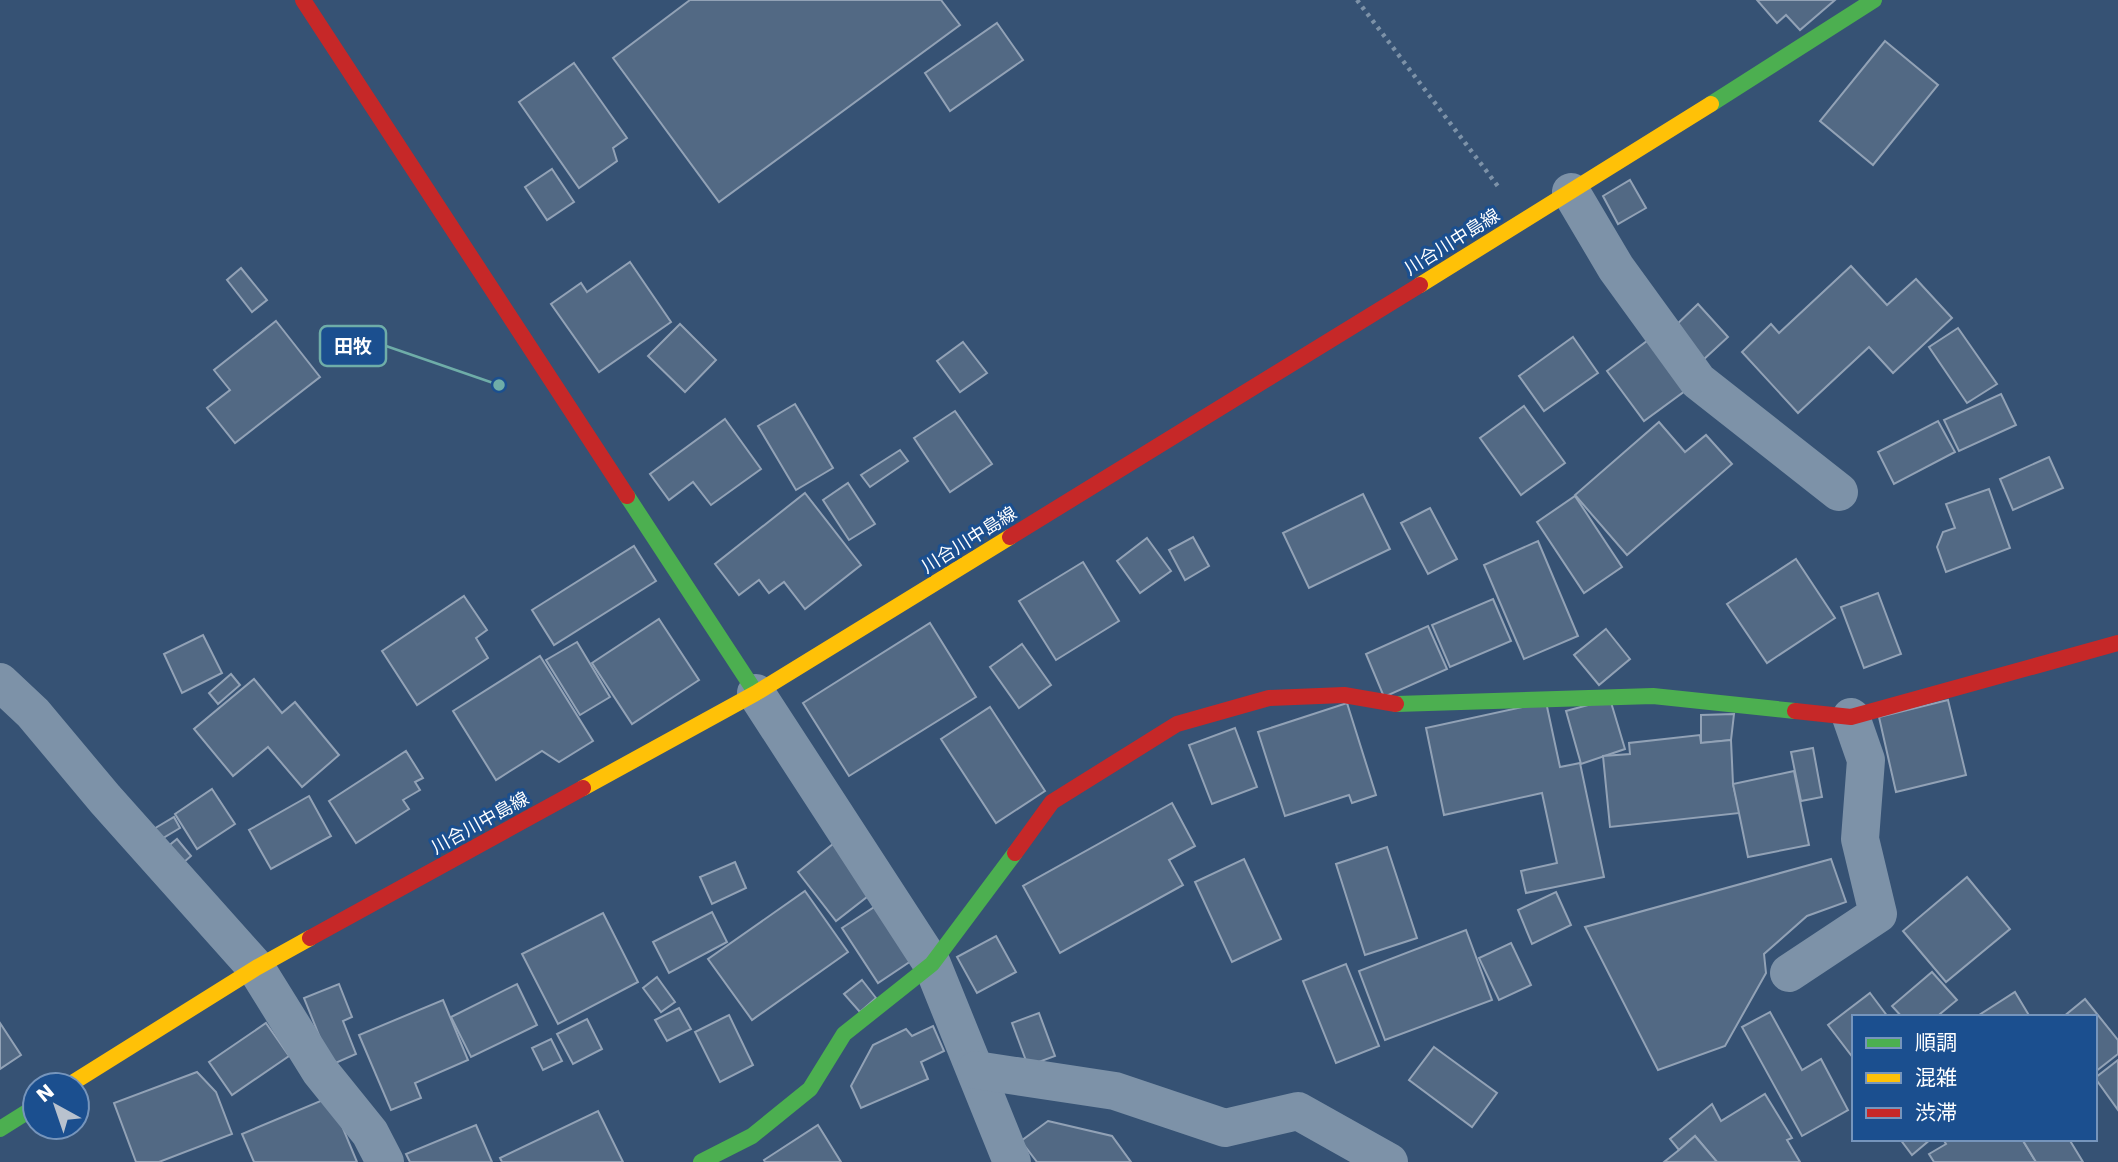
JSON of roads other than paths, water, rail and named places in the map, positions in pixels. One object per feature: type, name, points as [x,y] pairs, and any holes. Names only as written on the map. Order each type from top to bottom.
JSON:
[{"type":"street","points":[[303,0],[932,964],[1013,1162]]},
{"type":"street","name":"川合川中島線","points":[[91,1071],[256,968],[756,693],[1571,192],[1874,0]]},
{"type":"street","points":[[1571,192],[1616,268],[1698,381],[1839,492]]},
{"type":"street","points":[[701,1162],[752,1136],[810,1089],[845,1034],[932,964],[1052,802],[1177,724],[1269,698],[1344,695],[1390,704],[1653,696],[1851,717],[2118,643]]},
{"type":"street","points":[[0,682],[33,713],[105,799],[256,968],[320,1071],[370,1133],[385,1162]]},
{"type":"street","points":[[1789,973],[1878,914],[1860,839],[1866,760],[1851,717]]},
{"type":"street","points":[[976,1070],[1115,1091],[1225,1128],[1298,1111],[1389,1162]]},
{"type":"street","points":[[0,1129],[21,1116]]},
{"type":"place","name":"田牧","points":[[499,385]]}]
